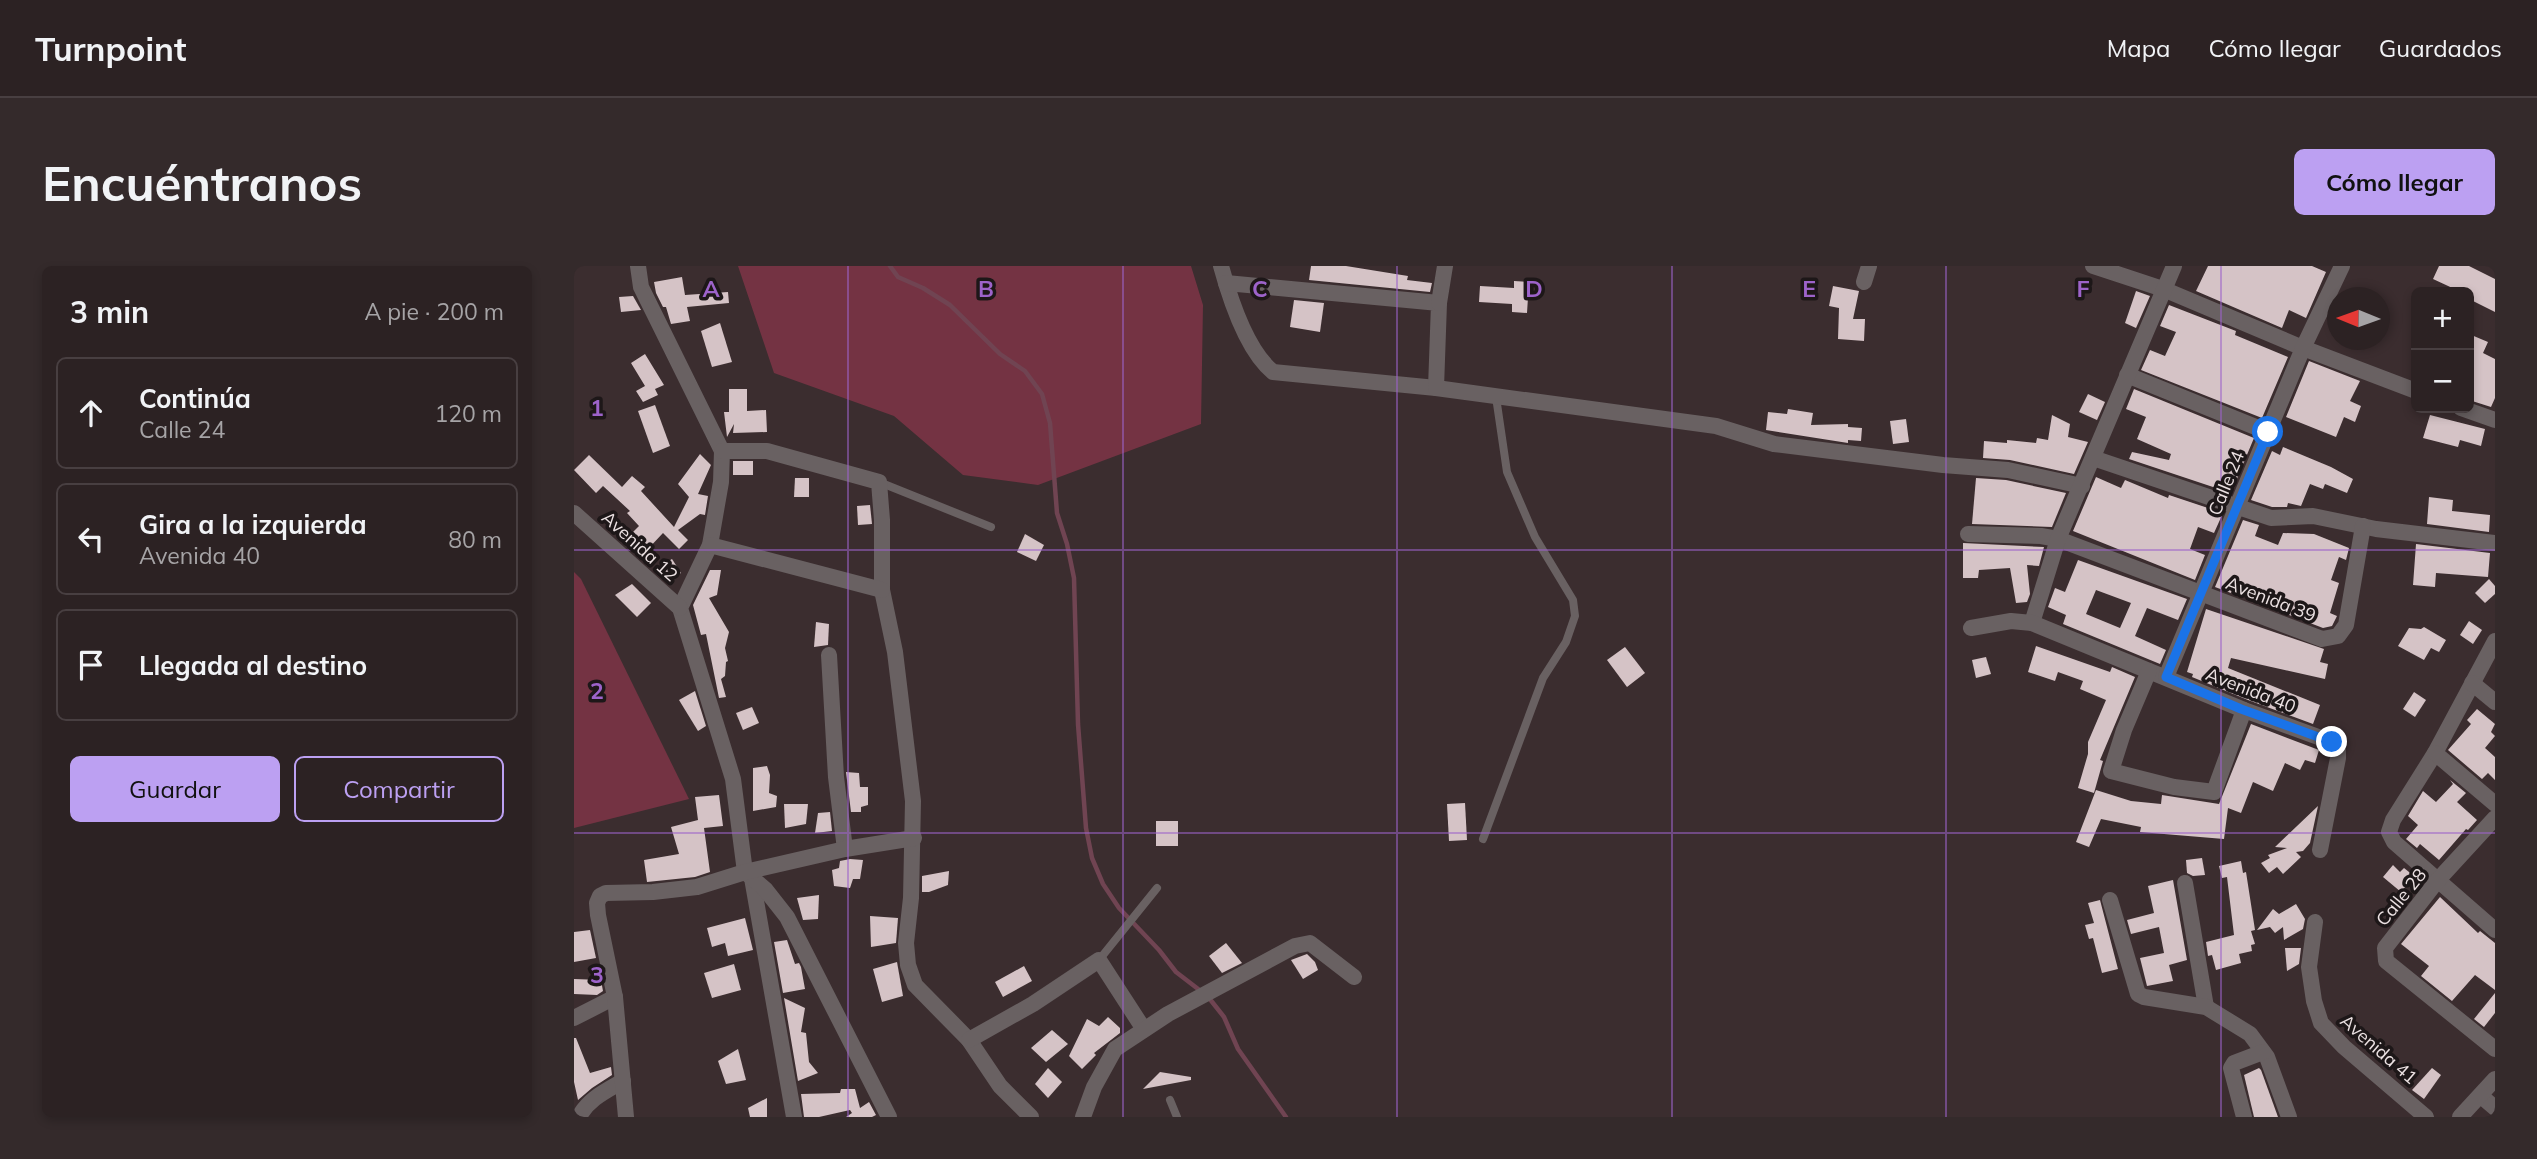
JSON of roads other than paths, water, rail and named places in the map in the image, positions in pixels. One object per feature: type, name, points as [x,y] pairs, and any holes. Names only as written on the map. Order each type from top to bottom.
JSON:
[{"type":"street","points":[[638,266],[641,287],[722,451],[721,482],[710,545],[680,608],[733,779],[748,875],[794,1117]]},
{"type":"street","points":[[1221,266],[1250,342],[1261,363],[1273,372],[1436,388],[1716,426],[1774,444],[1943,465],[2008,470],[2082,486]]},
{"type":"street","points":[[1436,388],[1439,303],[1445,266]]},
{"type":"street","points":[[2093,266],[2163,289],[2303,348],[2411,389]]},
{"type":"street","points":[[2032,623],[2058,539],[2174,266]]},
{"type":"street","name":"Calle 24","points":[[2166,677],[2303,348],[2340,267]]},
{"type":"street","points":[[1226,283],[1439,303]]},
{"type":"street","points":[[2127,375],[2268,432]]},
{"type":"street","points":[[2474,413],[2495,421]]},
{"type":"street","points":[[722,451],[767,451],[879,482],[882,590],[895,652],[913,801],[914,838],[906,943],[908,965],[915,985],[969,1040],[1000,1086],[1031,1117]]},
{"type":"street","points":[[2093,458],[2271,518],[2313,516],[2363,526],[2495,544]]},
{"type":"street","name":"Avenida 12","points":[[574,513],[680,608]]},
{"type":"street","name":"Avenida 39","points":[[2202,593],[2322,639],[2333,639],[2346,625],[2363,526]]},
{"type":"street","points":[[1968,534],[2058,539],[2202,593]]},
{"type":"street","points":[[710,545],[882,590]]},
{"type":"street","name":"Avenida 40","points":[[1971,628],[2011,621],[2032,623],[2244,710],[2332,742],[2338,751],[2320,850]]},
{"type":"street","points":[[2495,641],[2435,753],[2393,820],[2389,832],[2394,842],[2495,930]]},
{"type":"street","points":[[829,655],[836,777],[845,849]]},
{"type":"street","points":[[2149,671],[2124,730],[2111,771],[2174,788],[2214,792],[2244,710]]},
{"type":"street","points":[[2469,689],[2495,702]]},
{"type":"street","points":[[2435,753],[2495,804]]},
{"type":"street","name":"Calle 28","points":[[2495,818],[2437,881],[2385,948],[2386,961],[2495,1049]]},
{"type":"street","points":[[626,1117],[615,997],[598,915],[597,902],[600,896],[606,893],[697,887],[845,849],[914,838]]},
{"type":"street","points":[[748,875],[765,889],[787,917],[889,1117]]},
{"type":"street","points":[[2185,883],[2206,1007]]},
{"type":"street","points":[[2110,900],[2138,994],[2144,998],[2206,1007],[2250,1034],[2263,1052],[2289,1117]]},
{"type":"street","name":"Avenida 41","points":[[2315,922],[2309,967],[2314,1001],[2321,1023],[2344,1047],[2426,1117]]},
{"type":"street","points":[[1083,1117],[1094,1087],[1115,1049],[1143,1028],[1295,946],[1310,943],[1354,977]]},
{"type":"street","points":[[969,1040],[1033,1004],[1099,960],[1143,1028]]},
{"type":"street","points":[[574,1018],[615,997]]},
{"type":"street","points":[[2244,1117],[2231,1068],[2234,1063],[2263,1052]]},
{"type":"street","points":[[2460,1117],[2495,1079]]},
{"type":"street","points":[[579,1117],[598,1095],[623,1081]]},
{"type":"street","points":[[2481,1096],[2495,1108]]},
{"type":"lane","points":[[1483,839],[1543,678],[1566,642],[1575,616],[1573,600],[1535,537],[1507,472],[1496,397]]},
{"type":"lane","points":[[879,482],[991,527]]},
{"type":"lane","points":[[1099,960],[1157,888]]},
{"type":"lane","points":[[1170,1100],[1177,1117]]},
{"type":"waterway","points":[[890,266],[898,277],[923,288],[950,305],[1000,354],[1025,371],[1042,394],[1050,423],[1057,513],[1074,578],[1078,724],[1086,828],[1092,858],[1103,884],[1119,908],[1176,972],[1202,992]]},
{"type":"waterway","points":[[1209,998],[1224,1017],[1238,1049],[1286,1117]]}]
